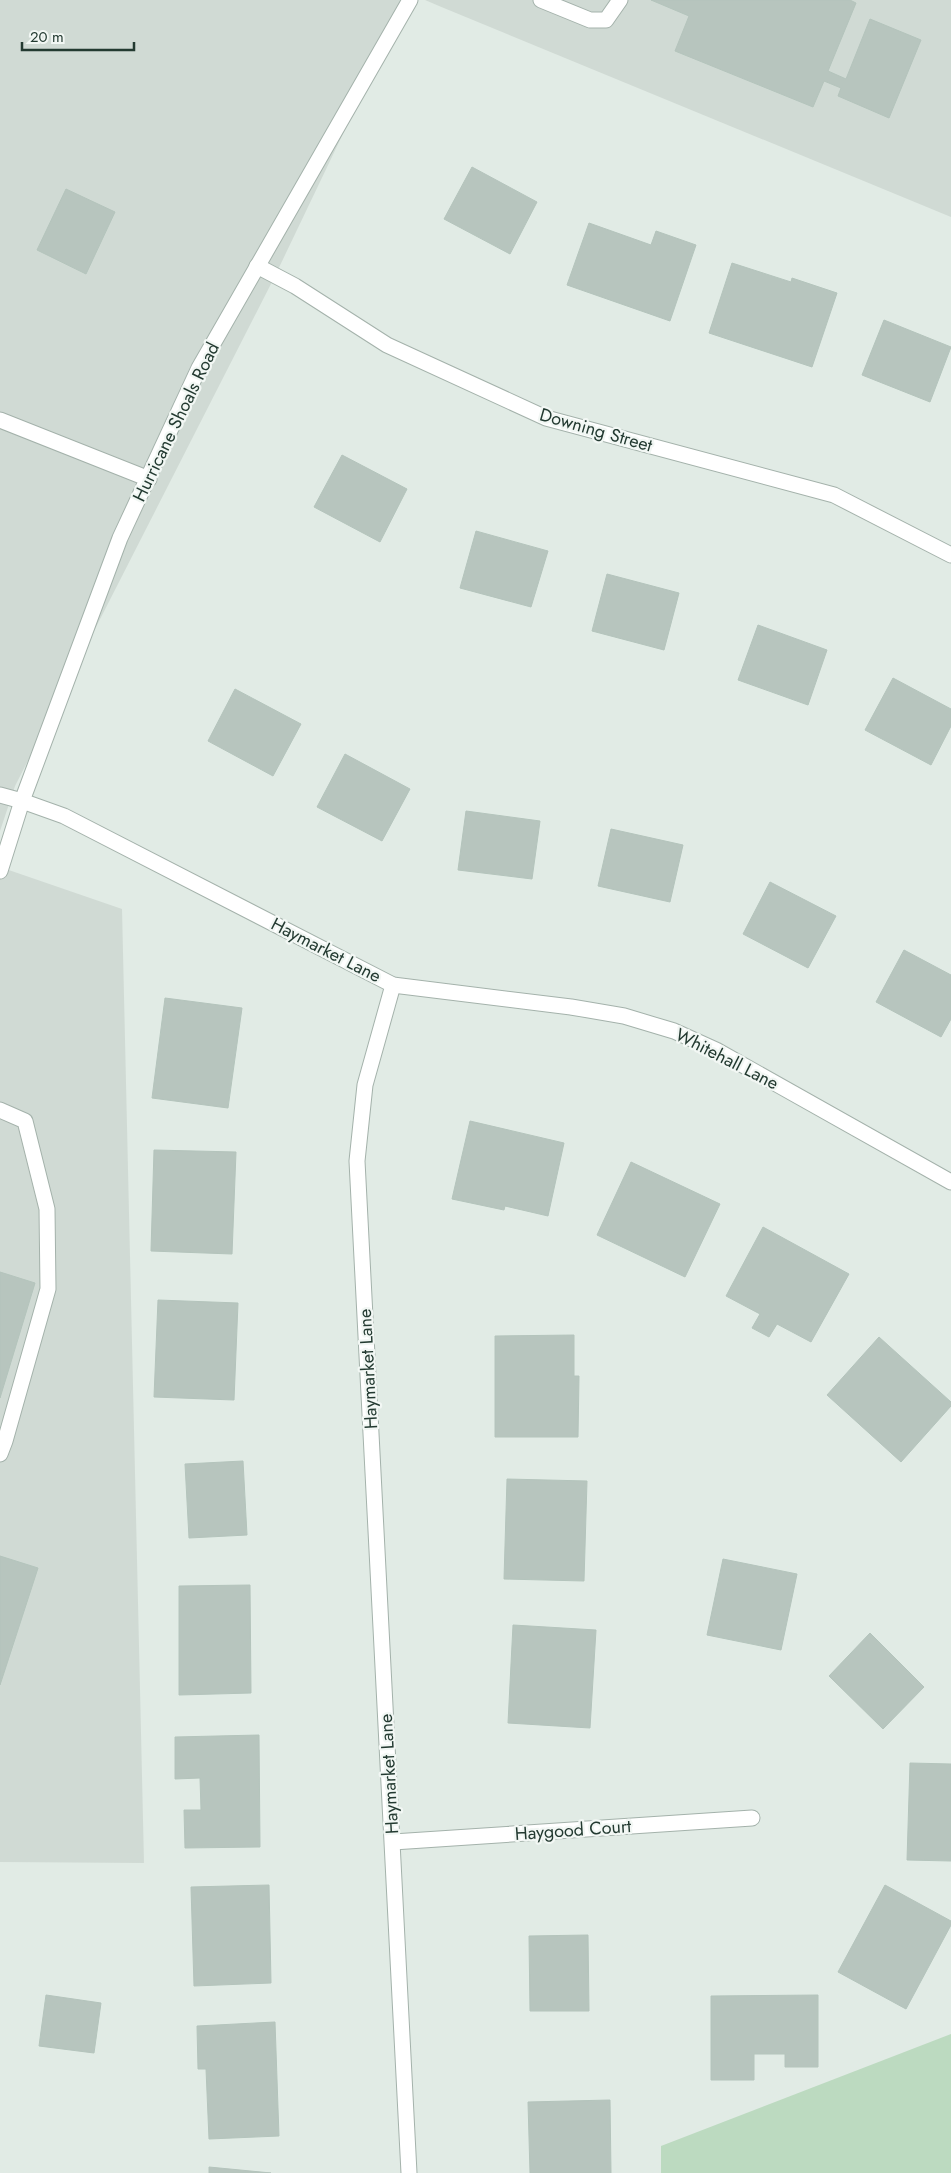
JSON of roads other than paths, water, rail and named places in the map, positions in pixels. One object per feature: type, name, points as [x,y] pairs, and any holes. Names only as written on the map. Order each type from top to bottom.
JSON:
[{"type":"street","name":"Hurricane Shoals Road","points":[[0,871],[22,800],[120,538],[199,368],[410,0]]},
{"type":"street","points":[[541,0],[590,20],[606,20],[620,0]]},
{"type":"street","name":"Downing Street","points":[[257,266],[295,286],[387,345],[546,418],[834,495],[951,554]]},
{"type":"street","points":[[0,420],[149,479]]},
{"type":"street","name":"Haymarket Lane","points":[[0,795],[22,800],[64,816],[394,985],[365,1085],[357,1160],[409,2173]]},
{"type":"street","name":"Whitehall Lane","points":[[394,985],[571,1007],[624,1016],[674,1031],[716,1050],[951,1182]]},
{"type":"street","points":[[0,1110],[25,1121],[47,1209],[48,1289],[0,1454]]},
{"type":"street","name":"Haygood Court","points":[[393,1842],[752,1818]]}]
